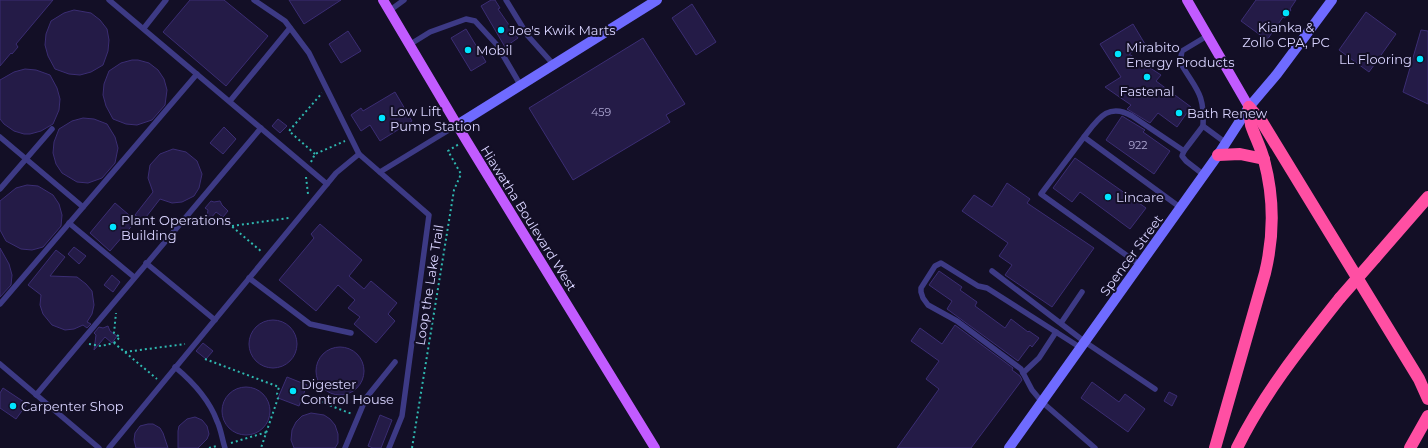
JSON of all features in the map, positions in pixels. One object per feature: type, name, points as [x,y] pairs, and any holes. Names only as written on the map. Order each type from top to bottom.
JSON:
[{"type":"highway","points":[[1215,448],[1268,259],[1272,222],[1271,187],[1264,159],[1251,125],[1249,107]]},
{"type":"highway","points":[[1249,107],[1262,122],[1419,379],[1428,399]]},
{"type":"highway","points":[[1218,155],[1240,154],[1264,159]]},
{"type":"highway","points":[[1237,448],[1268,392],[1299,349],[1340,298],[1428,196]]},
{"type":"highway","points":[[1412,445],[1428,416]]},
{"type":"main road","name":"Hiawatha Boulevard West","points":[[383,0],[466,140],[655,448]]},
{"type":"main road","points":[[458,125],[657,0]]},
{"type":"main road","points":[[1186,0],[1249,107]]},
{"type":"main road","name":"Spencer Street","points":[[1009,448],[1181,208],[1226,144],[1249,107],[1277,74],[1332,0]]},
{"type":"lane","points":[[109,0],[327,184]]},
{"type":"lane","points":[[144,28],[166,0]]},
{"type":"lane","points":[[254,0],[285,21],[309,53],[360,154],[429,215],[402,416],[389,448]]},
{"type":"lane","points":[[389,11],[404,0]]},
{"type":"lane","points":[[506,0],[528,36],[554,65]]},
{"type":"lane","points":[[409,45],[430,32],[466,19],[474,21],[496,45],[521,86]]},
{"type":"lane","points":[[230,102],[290,28]]},
{"type":"lane","points":[[1204,175],[1183,159],[1182,156],[1184,151],[1203,126],[1203,108],[1197,88],[1180,62],[1182,51],[1207,36]]},
{"type":"lane","points":[[0,304],[197,74]]},
{"type":"lane","points":[[1140,265],[1041,194],[1098,118],[1111,111],[1118,110],[1125,112],[1184,151]]},
{"type":"lane","points":[[380,172],[458,125]]},
{"type":"lane","points":[[1203,126],[1226,144]]},
{"type":"lane","points":[[36,394],[261,128]]},
{"type":"lane","points":[[0,189],[52,129]]},
{"type":"lane","points":[[0,137],[83,207]]},
{"type":"lane","points":[[1084,138],[1181,208]]},
{"type":"lane","points":[[109,448],[336,173],[360,154]]},
{"type":"lane","points":[[69,223],[134,278]]},
{"type":"lane","points":[[146,263],[215,320]]},
{"type":"lane","points":[[1096,448],[1042,402],[1032,390],[1021,369],[957,321],[928,305],[922,298],[921,288],[935,266],[941,263],[978,286],[987,288],[1056,332],[1083,345],[1155,389]]},
{"type":"lane","points":[[992,272],[1061,323],[1083,345]]},
{"type":"lane","points":[[249,278],[310,324],[351,333]]},
{"type":"lane","points":[[1061,323],[1082,292]]},
{"type":"lane","points":[[1023,372],[1039,358],[1056,332]]},
{"type":"lane","points":[[345,448],[366,398],[395,362]]},
{"type":"lane","points":[[0,364],[100,448]]},
{"type":"lane","points":[[175,367],[190,379],[205,396],[217,421],[224,446]]},
{"type":"path","points":[[315,154],[289,131],[326,88]]},
{"type":"path","points":[[310,205],[306,172],[315,154],[352,138]]},
{"type":"path","name":"Loop the Lake Trail","points":[[412,448],[454,190],[461,174],[448,151],[466,140]]},
{"type":"path","points":[[183,220],[188,224],[222,218],[267,256]]},
{"type":"path","points":[[231,226],[290,218],[295,222]]},
{"type":"path","points":[[80,343],[101,346],[114,343],[120,337],[114,333],[116,310],[111,306]]},
{"type":"path","points":[[114,343],[162,383]]},
{"type":"path","points":[[125,352],[196,343]]},
{"type":"path","points":[[205,359],[279,387],[277,394],[278,398],[261,448]]},
{"type":"path","points":[[316,400],[358,417]]},
{"type":"path","points":[[209,448],[224,446],[267,432]]},
{"type":"building","points":[[0,0],[53,0],[16,44],[18,47],[0,66]]},
{"type":"building","points":[[190,0],[224,0],[268,36],[226,86],[163,32]]},
{"type":"building","points":[[289,0],[341,0],[304,24]]},
{"type":"building","points":[[491,0],[495,0],[500,8],[498,9],[518,38],[505,47],[481,6]]},
{"type":"building","points":[[1256,0],[1296,0],[1290,9],[1291,10],[1285,18],[1283,17],[1267,40],[1241,21]]},
{"type":"building","points":[[692,4],[716,42],[696,55],[672,18]]},
{"type":"building","points":[[74,10],[91,13],[100,20],[107,29],[109,40],[108,51],[103,65],[91,72],[80,75],[69,74],[55,69],[48,56],[45,45],[46,34],[51,21],[64,13]]},
{"type":"building","points":[[1366,12],[1396,34],[1369,72],[1339,50]]},
{"type":"building","points":[[1133,24],[1145,44],[1129,54],[1161,75],[1156,81],[1191,107],[1177,127],[1158,113],[1150,123],[1127,109],[1131,105],[1105,87],[1121,77],[1100,44]]},
{"type":"building","points":[[466,29],[486,62],[471,71],[451,38]]},
{"type":"building","name":"LL Flooring","points":[[1421,30],[1428,31],[1428,104],[1403,92]]},
{"type":"building","points":[[348,31],[361,51],[341,63],[329,44]]},
{"type":"building","points":[[643,38],[685,104],[666,115],[670,122],[573,180],[529,108]]},
{"type":"building","points":[[132,60],[149,63],[158,70],[164,79],[167,90],[165,105],[152,120],[137,125],[126,124],[113,119],[106,106],[103,95],[104,84],[109,71],[121,63]]},
{"type":"building","points":[[25,69],[36,70],[50,75],[57,88],[60,99],[59,110],[53,124],[41,131],[30,134],[14,131],[0,119],[0,80],[14,72]]},
{"type":"building","name":"Low Lift Pump Station","points":[[395,92],[412,121],[380,141],[370,125],[361,131],[351,115],[361,108],[363,111]]},
{"type":"building","name":"Lincare","points":[[1122,116],[1145,130],[1143,132],[1170,151],[1154,174],[1106,140]]},
{"type":"building","points":[[83,118],[94,119],[107,124],[115,137],[118,148],[115,163],[102,178],[88,183],[77,182],[62,173],[56,164],[53,153],[54,142],[59,129],[72,121]]},
{"type":"building","points":[[278,119],[287,126],[280,133],[272,126]]},
{"type":"building","points":[[224,127],[236,139],[223,154],[210,143]]},
{"type":"building","points":[[173,149],[186,152],[197,161],[202,174],[199,188],[194,196],[182,202],[172,203],[160,199],[143,221],[135,215],[153,192],[148,178],[150,165],[160,154]]},
{"type":"building","name":"Lincare","points":[[1075,158],[1146,208],[1130,229],[1080,192],[1072,202],[1053,188]]},
{"type":"building","points":[[1007,183],[1030,199],[1027,203],[1094,248],[1052,307],[1005,275],[1012,265],[999,256],[1008,243],[962,211],[974,195],[992,207]]},
{"type":"building","points":[[27,185],[38,186],[53,195],[59,204],[62,215],[61,226],[43,247],[32,250],[21,249],[6,241],[0,230],[0,201],[16,188]]},
{"type":"building","points":[[211,201],[220,201],[228,211],[223,217],[216,212],[206,224],[208,210],[205,208]]},
{"type":"building","name":"Plant Operations Building","points":[[115,203],[136,221],[110,251],[90,233]]},
{"type":"building","points":[[320,224],[362,260],[349,276],[364,289],[371,281],[397,303],[388,314],[395,321],[376,343],[354,324],[360,317],[348,308],[355,300],[338,285],[316,311],[279,280],[314,238],[311,234]]},
{"type":"building","points":[[74,247],[86,256],[79,264],[68,254]]},
{"type":"building","points":[[0,248],[9,264],[12,275],[11,285],[0,297]]},
{"type":"building","points":[[56,250],[65,257],[50,276],[77,277],[92,291],[94,305],[92,314],[87,322],[91,324],[87,328],[83,325],[74,329],[65,330],[52,325],[43,314],[40,305],[41,295],[28,285]]},
{"type":"building","points":[[939,271],[962,287],[960,290],[977,302],[975,306],[1005,328],[1011,319],[1028,332],[1029,331],[1039,338],[1032,347],[1030,345],[1018,361],[947,309],[952,301],[929,285]]},
{"type":"building","points":[[112,275],[120,282],[113,292],[104,285]]},
{"type":"building","points":[[273,320],[282,322],[290,327],[295,335],[297,344],[295,353],[290,361],[282,366],[273,368],[264,366],[256,361],[251,353],[249,344],[251,335],[256,327],[264,322]]},
{"type":"building","points":[[955,325],[1013,368],[1012,370],[1020,376],[1022,380],[971,448],[897,448],[939,389],[926,379],[939,361],[911,341],[920,328],[942,344]]},
{"type":"building","points":[[108,326],[110,331],[117,336],[112,343],[105,337],[94,350],[96,335],[94,333],[99,327],[103,328]]},
{"type":"building","points":[[203,343],[213,351],[206,359],[196,351]]},
{"type":"building","points":[[340,347],[349,349],[357,354],[362,362],[364,371],[362,380],[357,388],[349,393],[340,395],[331,393],[323,388],[318,380],[316,371],[318,362],[323,354],[331,349]]},
{"type":"building","name":"Digester Control House","points":[[287,377],[307,385],[299,406],[278,398]]},
{"type":"building","points":[[1092,382],[1119,402],[1125,394],[1145,409],[1128,432],[1081,398]]},
{"type":"building","points":[[246,387],[255,389],[263,394],[268,402],[270,411],[268,420],[263,428],[255,433],[246,435],[237,433],[229,428],[224,420],[222,411],[224,402],[229,394],[237,389]]},
{"type":"building","name":"Carpenter Shop","points":[[3,388],[27,404],[16,419],[0,408],[0,393]]},
{"type":"building","points":[[1169,392],[1177,396],[1172,406],[1164,401]]},
{"type":"building","points":[[311,413],[324,415],[335,425],[338,434],[338,443],[335,448],[294,448],[291,440],[292,430],[296,422],[302,416]]},
{"type":"building","points":[[380,415],[392,420],[381,448],[373,448],[368,446]]},
{"type":"building","points":[[195,417],[202,420],[207,426],[209,434],[207,439],[198,448],[178,448],[179,426],[187,419]]},
{"type":"building","points":[[153,424],[160,428],[168,448],[136,448],[134,440],[135,433],[140,426]]},
{"type":"place","name":"Kianka & Zollo CPA, PC","points":[[1286,13]]},
{"type":"place","name":"Joe's Kwik Marts","points":[[501,30]]},
{"type":"place","name":"Mobil","points":[[468,50]]},
{"type":"place","name":"Mirabito Energy Products","points":[[1118,54]]},
{"type":"place","name":"LL Flooring","points":[[1420,59]]},
{"type":"place","name":"Fastenal","points":[[1147,77]]},
{"type":"place","name":"Bath Renew","points":[[1179,113]]},
{"type":"place","name":"Low Lift Pump Station","points":[[382,118]]},
{"type":"place","name":"Lincare","points":[[1108,197]]},
{"type":"place","name":"Plant Operations Building","points":[[113,227]]},
{"type":"place","name":"Digester Control House","points":[[293,391]]},
{"type":"place","name":"Carpenter Shop","points":[[13,406]]}]
